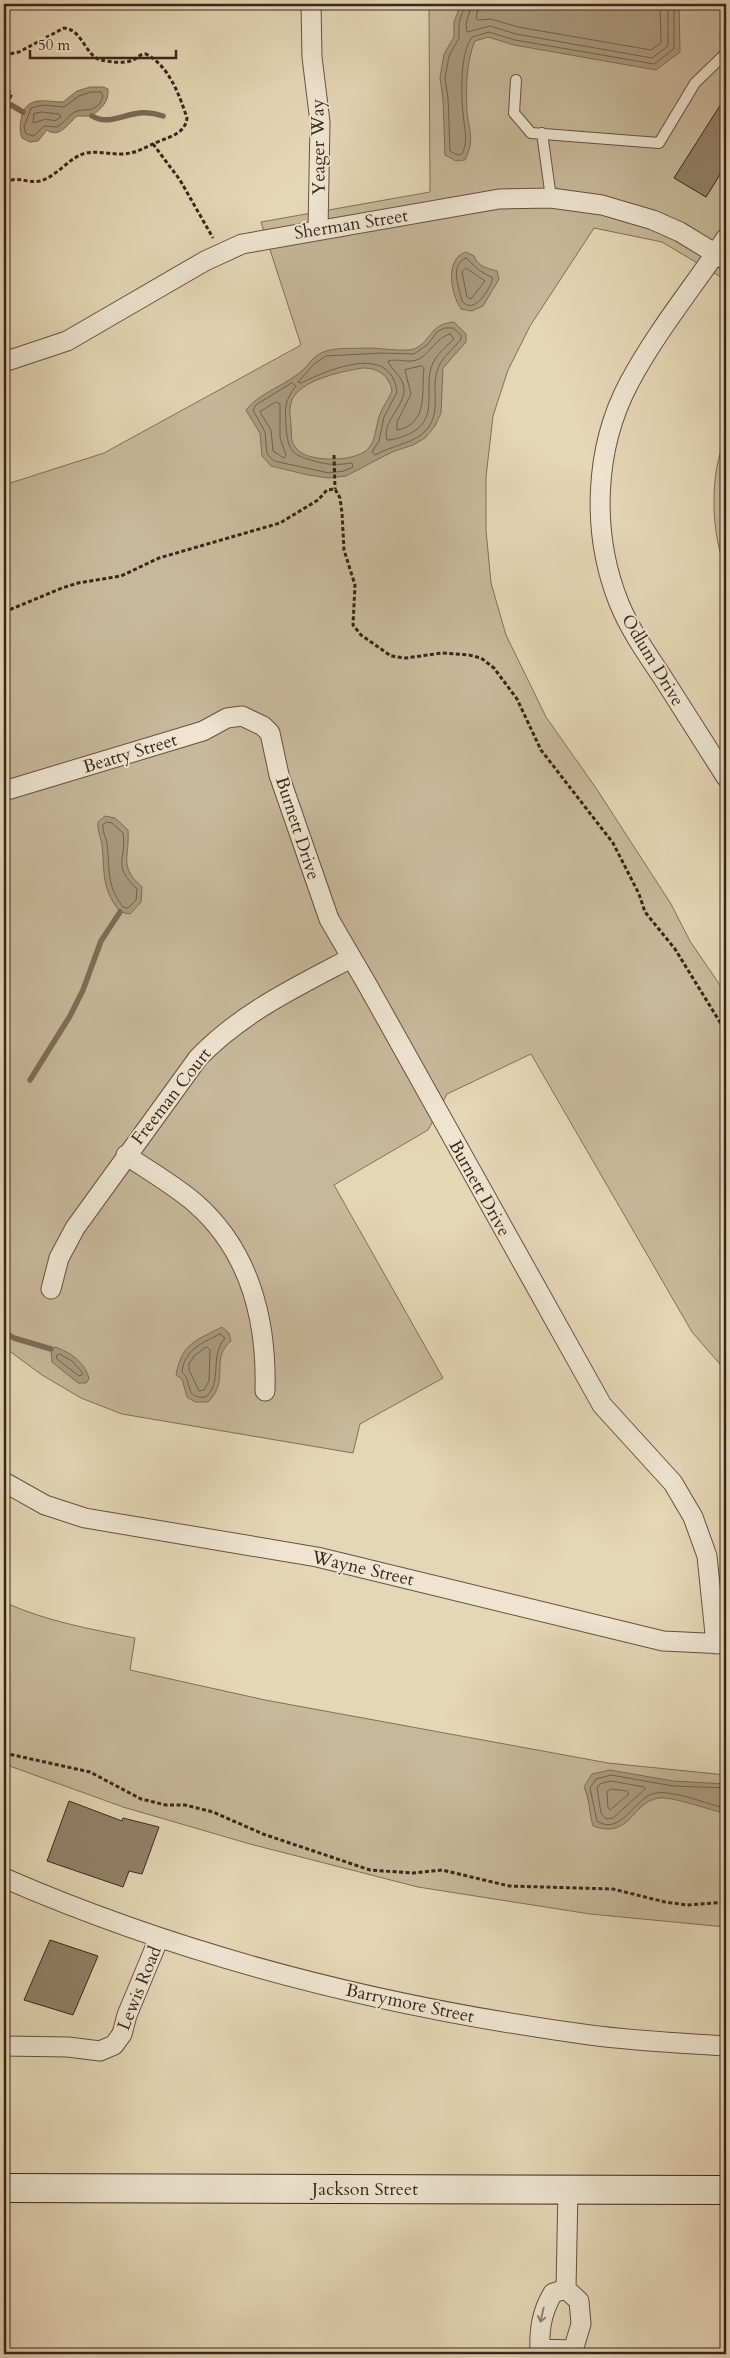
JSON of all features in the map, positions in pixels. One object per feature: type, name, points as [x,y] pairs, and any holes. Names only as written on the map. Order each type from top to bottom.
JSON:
[{"type":"main road","name":"Jackson Street","points":[[4,2188],[726,2190]]},
{"type":"street","name":"Yeager Way","points":[[311,4],[312,56],[320,122],[318,230]]},
{"type":"street","name":"Sherman Street","points":[[4,362],[42,350],[82,333],[221,253],[265,239],[499,199],[551,198],[602,205],[638,215],[723,251]]},
{"type":"street","name":"Odlum Drive","points":[[723,251],[642,360],[618,407],[607,439],[600,478],[600,523],[607,565],[623,610],[637,639],[726,777]]},
{"type":"street","name":"Beatty Street","points":[[4,791],[203,731],[227,718],[242,716],[254,720]]},
{"type":"street","name":"Burnett Drive","points":[[254,720],[270,733],[279,775],[328,919],[602,1405],[673,1483],[693,1517],[707,1556],[721,1644]]},
{"type":"street","name":"Freeman Court","points":[[51,1289],[60,1258],[75,1228],[183,1077],[215,1040],[251,1012],[350,958]]},
{"type":"street","points":[[126,1155],[196,1204],[213,1220],[241,1261],[257,1305],[262,1326],[266,1358],[265,1391]]},
{"type":"street","name":"Wayne Street","points":[[4,1482],[45,1505],[85,1518],[317,1557],[663,1641],[721,1644]]},
{"type":"street","name":"Barrymore Street","points":[[4,1878],[56,1901],[159,1938],[251,1966],[350,1992],[476,2017],[592,2036],[726,2046]]},
{"type":"street","name":"Lewis Road","points":[[4,2046],[68,2047],[100,2050],[114,2045],[122,2034],[127,2015],[159,1938]]},
{"type":"street","points":[[566,2289],[552,2292],[545,2306],[541,2316],[540,2351],[573,2352],[581,2324],[579,2302],[566,2289],[568,2190]]},
{"type":"lane","points":[[516,80],[514,114],[531,133],[659,143],[696,82],[726,53]]},
{"type":"lane","points":[[542,134],[551,198]]},
{"type":"path","points":[[4,55],[19,52],[64,28],[69,28],[81,38],[94,55],[102,60],[126,62],[146,54],[160,63],[172,80],[187,118],[186,123],[172,138],[153,144],[143,150],[130,153],[85,154],[39,181],[16,178],[10,179],[4,184]]},
{"type":"path","points":[[4,84],[11,95],[4,112]]},
{"type":"path","points":[[153,144],[189,196],[221,253]]},
{"type":"path","points":[[334,455],[333,483],[340,498],[344,550],[355,585],[353,625],[361,635],[391,656],[406,658],[442,653],[469,655],[481,658],[494,668],[517,699],[542,750],[613,843],[639,894],[645,912],[675,949],[726,1032]]},
{"type":"path","points":[[4,612],[62,588],[78,583],[121,576],[166,555],[280,523],[318,500],[327,490],[335,489]]},
{"type":"path","points":[[4,1753],[90,1772],[141,1799],[166,1804],[185,1805],[214,1812],[263,1834],[370,1870],[413,1872],[442,1870],[509,1886],[592,1887],[687,1905],[726,1902]]},
{"type":"shaded area","points":[[429,4],[726,4],[726,280],[662,242],[594,228],[530,326],[508,370],[493,416],[486,477],[486,530],[491,583],[506,635],[546,717],[596,788],[671,904],[690,941],[726,994],[726,1371],[692,1332],[531,1054],[447,1094],[428,1130],[334,1185],[443,1378],[360,1424],[353,1453],[122,1414],[81,1398],[42,1375],[4,1347],[4,485],[104,453],[301,345],[261,222],[430,192]]},
{"type":"shaded area","points":[[726,440],[726,567],[717,539],[714,503],[717,468]]},
{"type":"shaded area","points":[[4,1602],[52,1619],[135,1638],[130,1670],[265,1700],[608,1763],[726,1775],[726,1927],[590,1914],[418,1887],[250,1844],[123,1807],[4,1764]]},
{"type":"water","points":[[461,4],[679,4],[680,52],[656,70],[514,45],[488,37],[475,41],[468,66],[467,84],[467,111],[471,141],[465,160],[456,161],[445,155],[443,99],[440,78],[444,54],[454,37],[454,22]]},
{"type":"water","points":[[90,87],[108,89],[106,102],[92,116],[77,116],[59,132],[55,133],[47,130],[38,141],[30,142],[22,138],[20,129],[21,118],[25,109],[33,102],[63,102],[77,91]]},
{"type":"water","points":[[466,252],[474,256],[480,265],[497,271],[499,279],[483,306],[472,311],[461,309],[457,303],[452,286],[452,269],[459,256]]},
{"type":"water","points":[[454,322],[466,334],[466,342],[443,368],[441,413],[435,426],[425,438],[413,445],[392,452],[346,476],[329,478],[271,466],[262,456],[260,433],[246,410],[259,398],[298,374],[322,352],[368,348],[414,349],[420,346],[435,329],[446,323]],"holes":[[[363,368],[373,369],[382,374],[391,385],[392,391],[380,414],[370,446],[360,454],[341,459],[320,458],[302,453],[294,446],[292,438],[290,407],[297,393],[304,387],[323,378]]]},
{"type":"water","points":[[105,816],[115,818],[128,830],[128,867],[130,873],[142,887],[141,902],[130,914],[120,912],[107,888],[98,825],[98,822]]},
{"type":"water","points":[[222,1327],[229,1333],[231,1341],[221,1355],[220,1378],[215,1394],[208,1402],[195,1402],[187,1397],[182,1379],[176,1375],[179,1364],[186,1349],[191,1344]]},
{"type":"water","points":[[55,1347],[72,1355],[81,1363],[89,1379],[86,1383],[78,1383],[52,1362],[51,1349]]},
{"type":"water","points":[[610,1770],[673,1781],[726,1784],[726,1822],[720,1812],[680,1801],[659,1798],[642,1806],[630,1819],[615,1828],[606,1829],[593,1826],[584,1787],[592,1774]]},
{"type":"building","points":[[726,96],[726,165],[706,197],[674,178]]},
{"type":"building","points":[[69,1801],[122,1821],[123,1818],[159,1827],[142,1874],[129,1871],[123,1887],[47,1861]]},
{"type":"building","points":[[50,1940],[98,1956],[73,2015],[24,2000]]},
{"type":"waterway","points":[[11,105],[23,112]]},
{"type":"waterway","points":[[92,116],[108,120],[142,113],[163,116]]},
{"type":"waterway","points":[[30,1080],[70,1016],[83,990],[101,941],[120,912]]},
{"type":"waterway","points":[[4,1332],[14,1338],[51,1349]]}]
